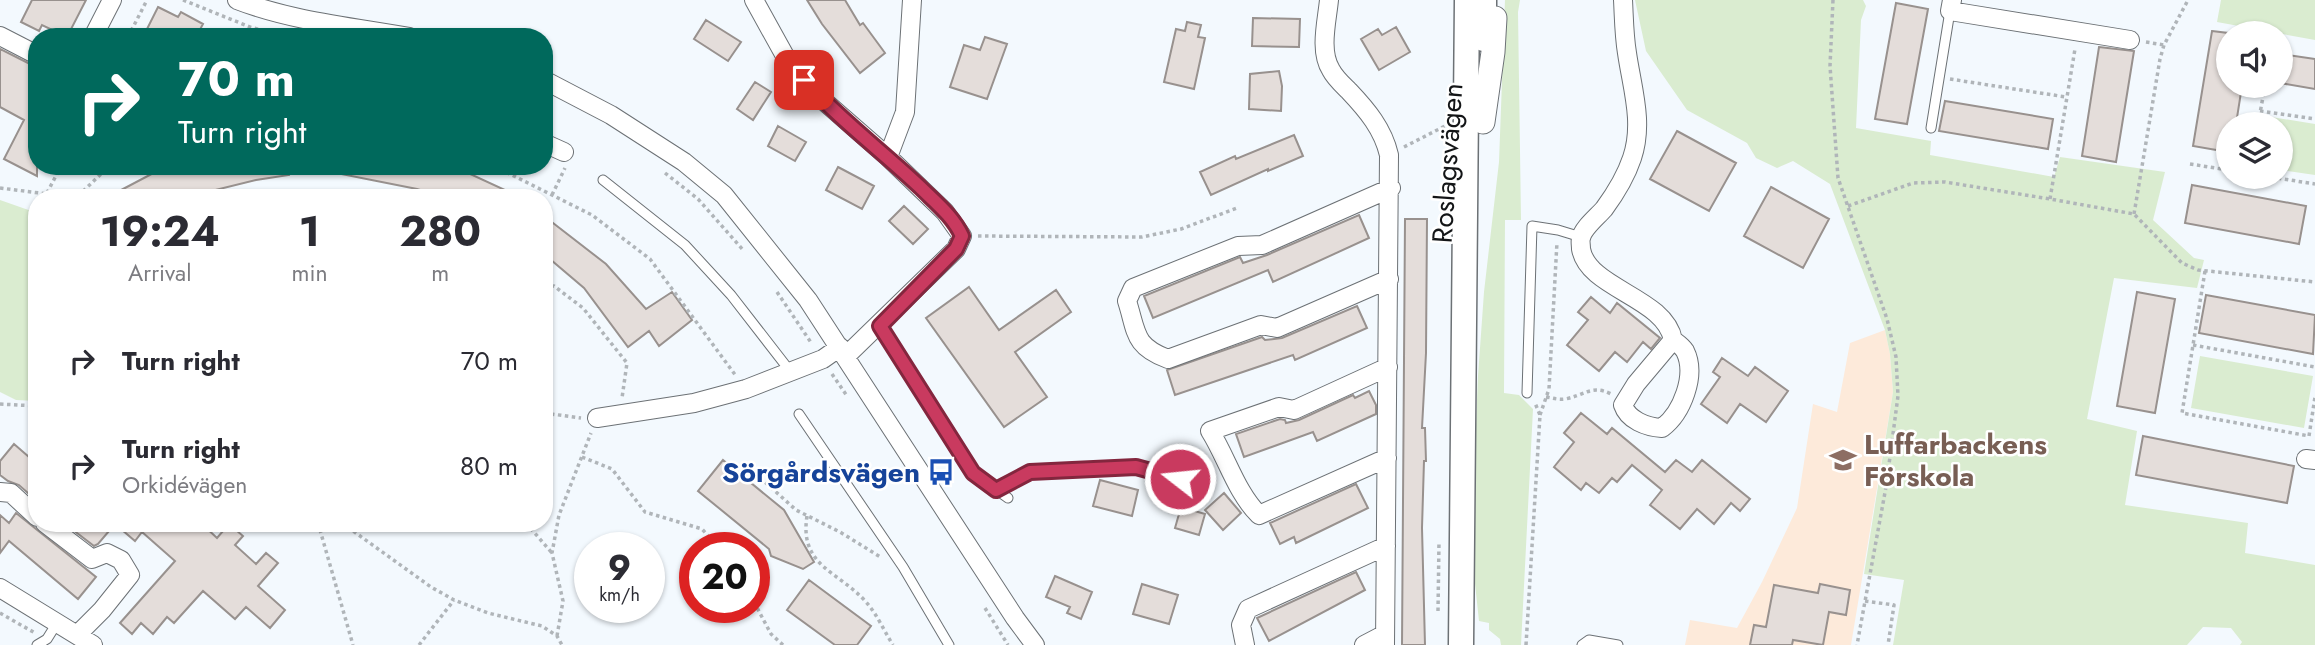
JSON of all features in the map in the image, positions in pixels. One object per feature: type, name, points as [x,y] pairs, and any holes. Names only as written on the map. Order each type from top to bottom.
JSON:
[{"type":"main road","name":"Roslagsvägen","points":[[1461,645],[1467,0]]},
{"type":"main road","name":"Roslagsvägen","points":[[1464,330],[1483,122],[1484,0]]},
{"type":"street","points":[[98,28],[112,0]]},
{"type":"street","points":[[237,0],[315,28]]},
{"type":"street","points":[[597,418],[694,403],[746,388],[843,352],[880,326],[956,249],[962,236],[946,212],[817,95],[790,65],[754,0]]},
{"type":"street","points":[[888,158],[905,112],[912,0]]},
{"type":"street","points":[[1329,0],[1325,50],[1330,70],[1380,129],[1389,155],[1391,188],[1385,640],[1364,645]]},
{"type":"street","points":[[1483,122],[1493,52],[1496,0]]},
{"type":"street","points":[[1623,0],[1627,54],[1636,99],[1637,133],[1633,156],[1621,182],[1581,237],[1581,251],[1587,262],[1601,275],[1665,322],[1671,332],[1672,340],[1623,405],[1626,412],[1648,427],[1662,428],[1673,420],[1686,390],[1689,371],[1684,348],[1672,340]]},
{"type":"street","points":[[1951,5],[2078,33],[2130,40]]},
{"type":"street","points":[[0,36],[28,50]]},
{"type":"street","points":[[553,85],[622,121],[684,162],[724,195],[808,300],[1027,642]]},
{"type":"street","points":[[553,147],[564,152]]},
{"type":"street","points":[[1389,279],[1277,328],[1261,325],[1168,359],[1152,353],[1135,335],[1127,300],[1133,288],[1238,246],[1262,245],[1391,188]]},
{"type":"street","points":[[1387,458],[1259,515],[1245,501],[1223,452],[1210,431],[1279,407],[1294,410],[1388,367]]},
{"type":"street","points":[[0,492],[11,494],[28,509]]},
{"type":"street","points":[[0,588],[85,640],[102,610],[130,575],[121,560],[107,553],[92,559],[57,532]]},
{"type":"street","points":[[1245,645],[1241,625],[1248,609],[1386,546]]},
{"type":"lane","points":[[1931,128],[1951,5]]},
{"type":"lane","points":[[603,180],[685,245],[731,295],[790,371]]},
{"type":"lane","points":[[1527,393],[1532,226],[1581,237]]},
{"type":"lane","points":[[880,326],[973,473],[1008,498]]},
{"type":"lane","points":[[799,414],[903,567],[949,645]]},
{"type":"lane","points":[[996,490],[1030,472],[1136,467],[1180,479]]},
{"type":"lane","points":[[37,645],[47,639],[57,623]]},
{"type":"lane","points":[[1582,645],[1589,640],[1619,645]]},
{"type":"path","points":[[133,28],[147,0]]},
{"type":"path","points":[[183,0],[254,28]]},
{"type":"path","points":[[1833,0],[1830,66],[1838,178],[1887,319],[1896,358],[1898,396],[1857,645]]},
{"type":"path","points":[[2134,214],[2160,59],[2164,45],[2188,0]]},
{"type":"path","points":[[2050,198],[2078,33]]},
{"type":"path","points":[[1941,78],[2067,97]]},
{"type":"path","points":[[2263,98],[2260,111],[2315,120]]},
{"type":"path","points":[[1389,155],[1424,134],[1452,122]]},
{"type":"path","points":[[553,193],[567,163],[564,152]]},
{"type":"path","points":[[2190,164],[2216,168]]},
{"type":"path","points":[[87,189],[100,175]]},
{"type":"path","points":[[512,175],[540,189]]},
{"type":"path","points":[[2293,180],[2315,184]]},
{"type":"path","points":[[1848,206],[1913,183],[1945,182],[2050,198],[2134,214],[2182,262],[2205,271],[2315,282]]},
{"type":"path","points":[[0,188],[28,191]]},
{"type":"path","points":[[553,196],[592,215],[650,259],[746,388]]},
{"type":"path","points":[[962,236],[1142,237],[1181,229],[1237,208]]},
{"type":"path","points":[[1526,645],[1540,415],[1549,389],[1558,230]]},
{"type":"path","points":[[2205,271],[2182,413],[2309,436],[2315,397]]},
{"type":"path","points":[[553,286],[583,308],[627,363],[621,414]]},
{"type":"path","points":[[2193,345],[2315,368]]},
{"type":"path","points":[[1546,397],[1568,398],[1589,389],[1602,389],[1625,401]]},
{"type":"path","points":[[1527,393],[1540,415]]},
{"type":"path","points":[[0,404],[28,406]]},
{"type":"path","points":[[553,415],[597,418],[559,515],[552,553],[563,601],[556,636]]},
{"type":"path","points":[[583,457],[612,469],[645,512],[704,532]]},
{"type":"path","points":[[755,473],[796,510],[840,532],[873,554],[903,567]]},
{"type":"path","points":[[807,516],[804,536],[817,561],[866,602],[892,645]]},
{"type":"path","points":[[321,532],[353,645]]},
{"type":"path","points":[[355,532],[431,587],[454,600],[488,613],[542,626],[556,636],[562,645]]},
{"type":"path","points":[[534,532],[552,553]]},
{"type":"path","points":[[419,645],[454,600]]},
{"type":"path","points":[[1866,601],[1894,606],[1888,645]]},
{"type":"path","points":[[0,613],[47,639]]},
{"type":"path","points":[[765,623],[771,634],[783,645]]},
{"type":"shaded area","name":"Luffarbackens Förskola","points":[[1885,330],[1893,392],[1851,645],[1685,645],[1690,620],[1737,628],[1797,508],[1813,404],[1837,412],[1850,343]]},
{"type":"green space","points":[[1505,0],[1520,0],[1521,220],[1505,220],[1504,393],[1519,395],[1533,409],[1521,645],[1501,645],[1500,639],[1489,630],[1489,623],[1479,621],[1473,565],[1472,520],[1478,376],[1484,292],[1499,162]]},
{"type":"green space","points":[[1635,0],[1863,0],[1866,6],[1861,20],[1856,128],[1931,141],[1930,155],[2054,177],[2060,157],[2165,172],[2153,220],[2194,258],[2204,260],[2197,288],[2114,278],[2087,419],[2137,431],[2125,505],[2248,523],[2245,553],[2315,565],[2315,645],[2240,645],[2242,642],[2231,628],[2203,627],[2187,645],[1893,645],[1904,580],[1864,574],[1893,392],[1890,354],[1885,330],[1830,184],[1793,161],[1777,168],[1756,158],[1747,143],[1687,110],[1646,51]]},
{"type":"green space","points":[[2221,0],[2315,0],[2315,40],[2293,36],[2293,21],[2217,21]]},
{"type":"green space","points":[[2293,120],[2315,124],[2315,175],[2293,172]]},
{"type":"green space","points":[[0,200],[28,210],[28,401],[16,400],[0,392]]},
{"type":"green space","points":[[2200,356],[2313,376],[2304,428],[2191,408]]},
{"type":"building","points":[[32,0],[86,0],[72,28],[48,28],[42,25],[40,28],[33,28],[21,22]]},
{"type":"building","points":[[807,0],[845,0],[860,25],[863,23],[885,53],[860,73]]},
{"type":"building","points":[[1896,3],[1928,9],[1907,124],[1875,119]]},
{"type":"building","points":[[158,7],[178,17],[181,12],[203,24],[201,28],[148,28]]},
{"type":"building","points":[[1253,18],[1300,19],[1299,47],[1252,46]]},
{"type":"building","points":[[706,20],[741,42],[728,61],[694,39]]},
{"type":"building","points":[[1187,22],[1201,25],[1198,37],[1205,38],[1194,89],[1164,82],[1176,29],[1185,31]]},
{"type":"building","points":[[1396,27],[1410,52],[1379,70],[1361,39],[1378,29],[1382,35]]},
{"type":"building","points":[[2212,31],[2216,32],[2216,98],[2240,98],[2238,112],[2216,112],[2216,150],[2193,146]]},
{"type":"building","points":[[985,37],[1007,44],[987,99],[950,87],[964,45],[980,50]]},
{"type":"building","points":[[2099,47],[2134,51],[2116,162],[2082,156]]},
{"type":"building","points":[[0,49],[28,63],[28,171],[4,159],[24,120],[0,107]]},
{"type":"building","points":[[2293,56],[2315,59],[2315,89],[2293,85]]},
{"type":"building","points":[[1279,71],[1282,86],[1281,111],[1249,109],[1250,74]]},
{"type":"building","points":[[755,82],[771,92],[753,120],[737,109]]},
{"type":"building","points":[[1945,101],[2053,119],[2048,149],[1939,131]]},
{"type":"building","points":[[778,126],[806,142],[795,161],[768,146]]},
{"type":"building","points":[[1677,131],[1736,163],[1709,211],[1650,179]]},
{"type":"building","points":[[1294,135],[1303,156],[1211,195],[1200,172]]},
{"type":"building","points":[[838,167],[874,186],[862,209],[826,190]]},
{"type":"building","points":[[150,175],[289,175],[220,189],[123,189]]},
{"type":"building","points":[[346,175],[472,175],[503,189],[417,189]]},
{"type":"building","points":[[2192,185],[2306,206],[2299,244],[2185,223]]},
{"type":"building","points":[[1771,187],[1829,219],[1803,268],[1744,236]]},
{"type":"building","points":[[904,206],[928,229],[913,244],[889,221]]},
{"type":"building","points":[[1359,215],[1369,238],[1273,282],[1268,270],[1153,318],[1144,296],[1240,257],[1243,263],[1267,255]]},
{"type":"building","points":[[1405,219],[1427,219],[1426,353],[1422,428],[1425,428],[1426,461],[1422,528],[1425,645],[1402,645]]},
{"type":"building","points":[[553,223],[606,264],[646,309],[672,292],[692,320],[659,346],[649,331],[628,347],[584,288],[553,262]]},
{"type":"building","points":[[969,287],[999,330],[1056,290],[1071,312],[1015,352],[1047,397],[1004,427],[926,318]]},
{"type":"building","points":[[2137,292],[2175,299],[2155,413],[2117,406]]},
{"type":"building","points":[[2206,295],[2315,315],[2313,354],[2199,333]]},
{"type":"building","points":[[1591,297],[1610,313],[1617,303],[1660,338],[1651,349],[1643,342],[1627,362],[1615,352],[1599,371],[1567,345],[1588,320],[1578,312]]},
{"type":"building","points":[[1357,306],[1367,328],[1295,360],[1293,355],[1175,395],[1167,370],[1262,337],[1265,340],[1282,338]]},
{"type":"building","points":[[1722,358],[1748,376],[1755,367],[1788,391],[1766,422],[1740,404],[1727,423],[1701,404],[1720,377],[1713,372]]},
{"type":"building","points":[[1369,391],[1376,405],[1376,414],[1317,441],[1313,432],[1244,457],[1236,434],[1280,419],[1286,423],[1299,420],[1353,395],[1355,398]]},
{"type":"building","points":[[1581,413],[1607,434],[1612,428],[1665,472],[1676,460],[1692,472],[1702,460],[1750,499],[1740,511],[1731,503],[1714,524],[1697,509],[1680,529],[1650,505],[1662,490],[1632,465],[1617,482],[1612,478],[1599,493],[1586,483],[1581,490],[1554,467],[1574,442],[1564,433]]},
{"type":"building","points":[[2143,436],[2294,466],[2287,503],[2136,475]]},
{"type":"building","points":[[14,444],[28,456],[28,493],[0,475],[0,461]]},
{"type":"building","points":[[723,460],[784,510],[814,562],[803,569],[771,556],[770,532],[748,532],[698,491]]},
{"type":"building","points":[[1100,480],[1138,490],[1132,516],[1093,506]]},
{"type":"building","points":[[1356,484],[1368,508],[1296,543],[1294,537],[1280,544],[1270,523]]},
{"type":"building","points":[[1224,493],[1241,513],[1223,530],[1205,510]]},
{"type":"building","points":[[1181,507],[1205,514],[1199,535],[1175,528]]},
{"type":"building","points":[[16,513],[28,523],[28,532],[40,532],[96,577],[78,599],[9,541],[0,553],[0,515],[9,523]]},
{"type":"building","points":[[76,532],[108,532],[94,546]]},
{"type":"building","points":[[124,532],[142,532],[135,541]]},
{"type":"building","points":[[142,532],[211,532],[217,538],[222,532],[238,532],[243,536],[235,545],[256,564],[266,553],[278,563],[258,586],[285,610],[270,628],[246,607],[235,619],[203,591],[174,623],[167,617],[153,634],[141,623],[132,634],[120,623],[175,561]]},
{"type":"building","points":[[1356,572],[1365,590],[1269,641],[1257,618]]},
{"type":"building","points":[[1055,576],[1092,592],[1081,619],[1067,613],[1070,607],[1046,597]]},
{"type":"building","points":[[809,580],[871,626],[857,645],[835,645],[787,610]]},
{"type":"building","points":[[1142,584],[1178,595],[1169,624],[1133,614]]},
{"type":"building","points":[[1820,584],[1850,590],[1846,615],[1829,612],[1823,645],[1793,640],[1792,645],[1750,645],[1754,625],[1766,627],[1774,585],[1818,593]]},
{"type":"place","name":"Luffarbackens Förskola","points":[[1843,460]]},
{"type":"place","name":"Sörgårdsvägen","points":[[941,472]]},
{"type":"route","points":[[804,80],[817,95],[946,212],[962,236],[956,249],[880,326],[973,473],[996,490],[1030,472],[1136,467],[1180,479]]}]
